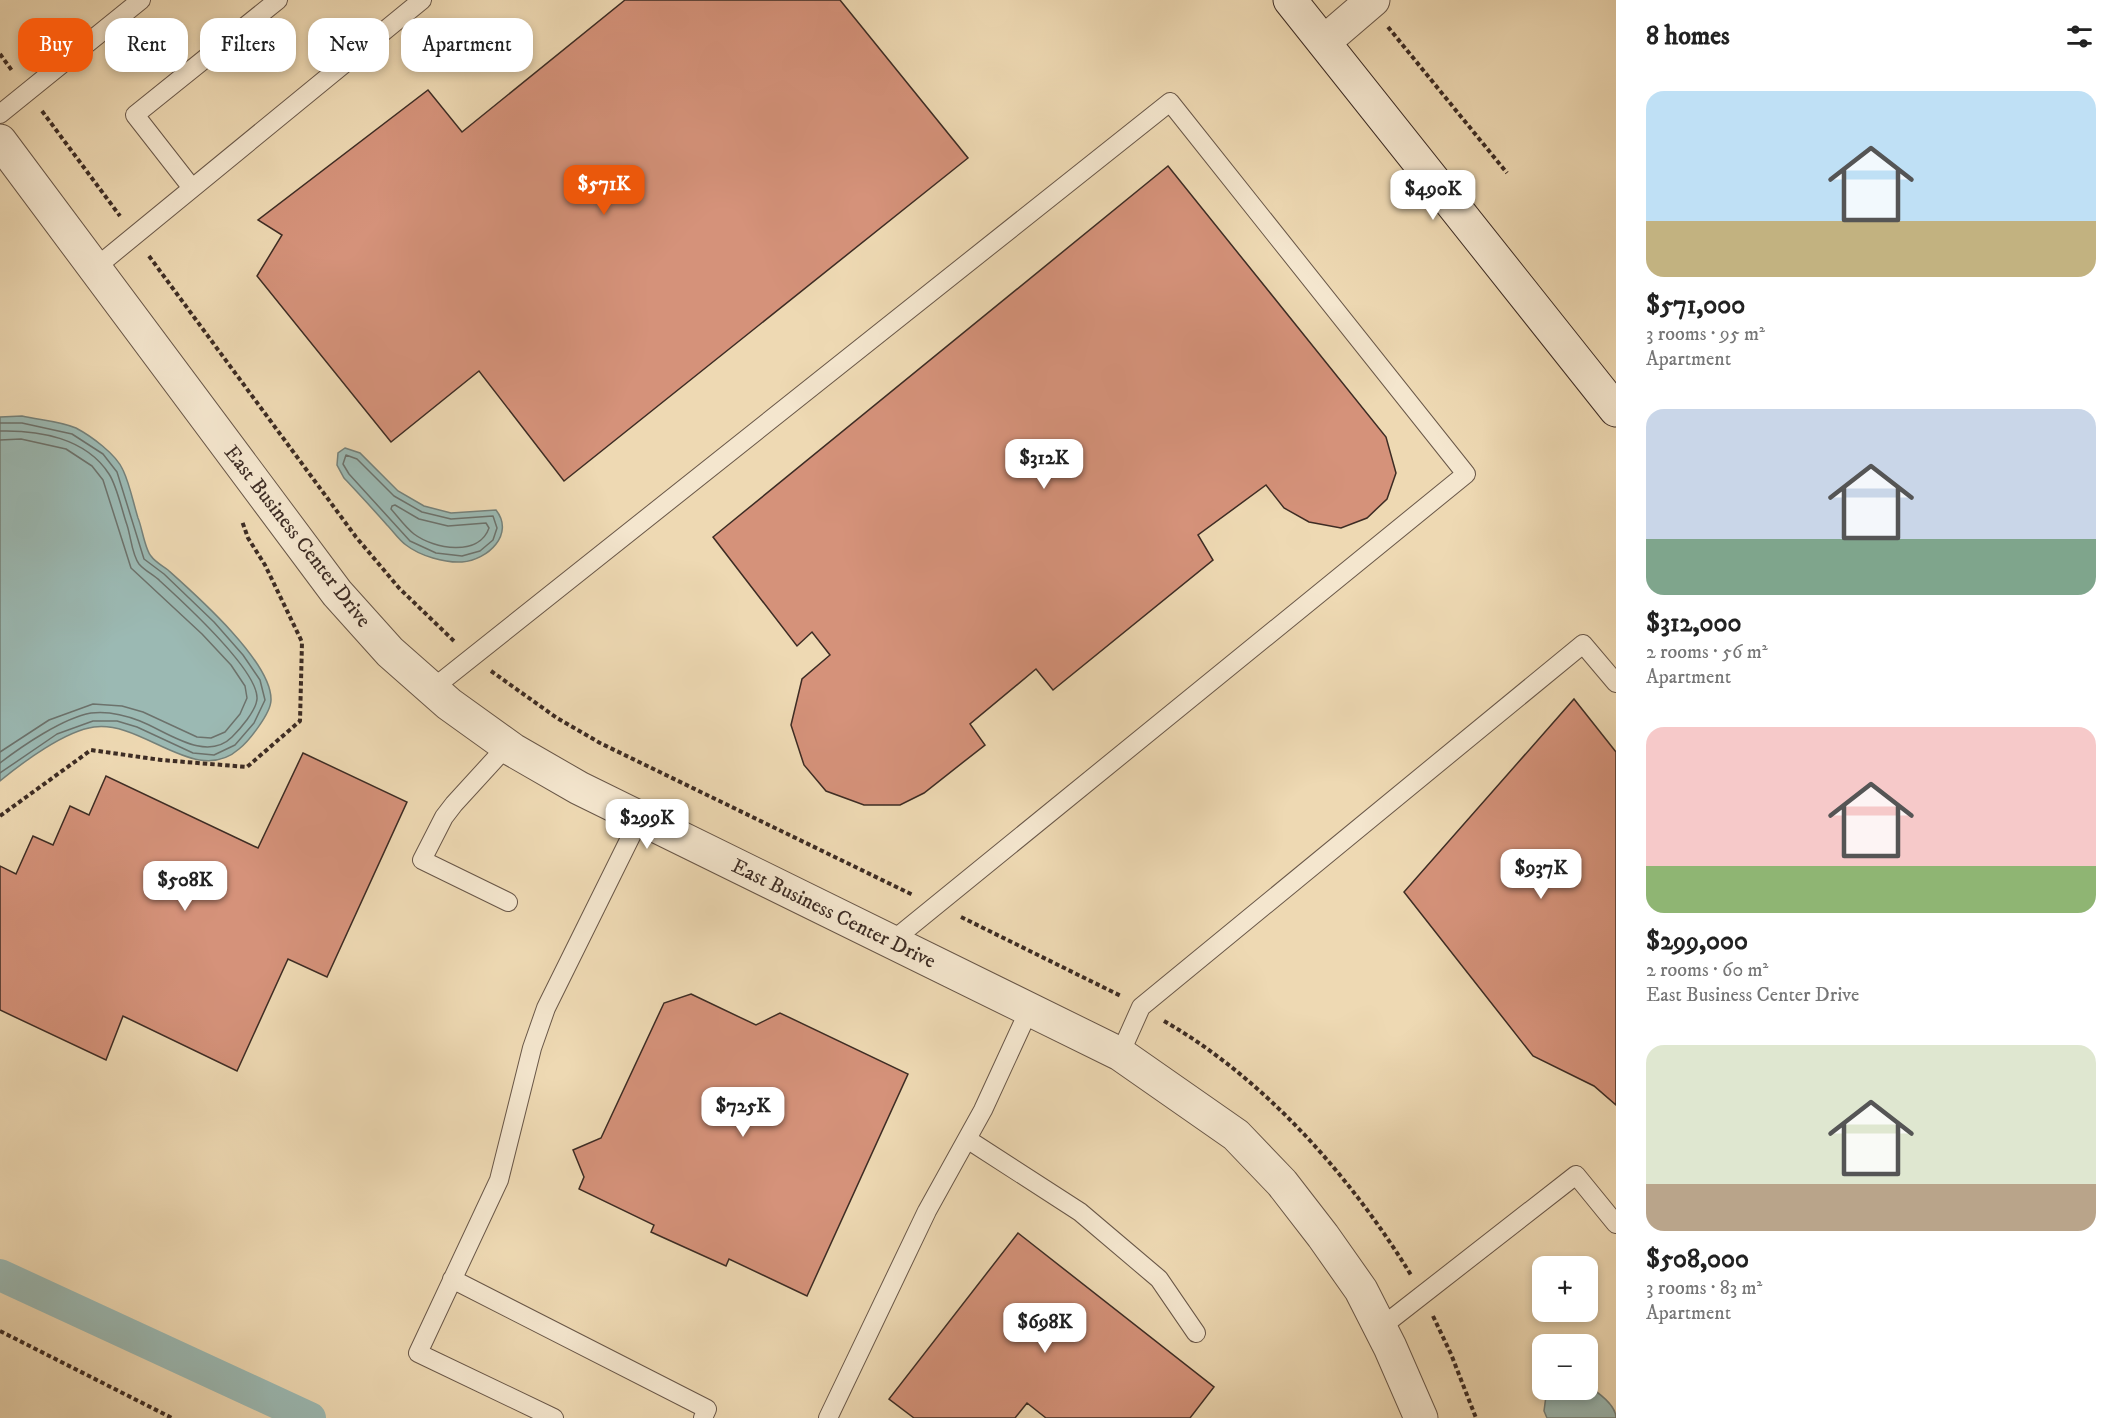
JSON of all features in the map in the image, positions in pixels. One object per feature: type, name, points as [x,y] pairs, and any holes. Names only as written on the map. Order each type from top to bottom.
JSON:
[{"type":"street","points":[[1290,0],[1616,410]]},
{"type":"street","points":[[1324,42],[1371,2]]},
{"type":"street","name":"East Business Center Drive","points":[[0,141],[337,593],[390,652],[449,704],[507,746],[579,788],[1120,1054],[1236,1135],[1282,1182],[1361,1290],[1421,1418]]},
{"type":"lane","points":[[0,114],[141,0]]},
{"type":"lane","points":[[192,189],[135,115],[278,0]]},
{"type":"lane","points":[[95,268],[422,0]]},
{"type":"lane","points":[[432,689],[1170,102],[1466,474],[891,942]]},
{"type":"lane","points":[[1120,1054],[1141,1007],[1583,644],[1616,683]]},
{"type":"lane","points":[[507,746],[454,804],[422,860],[508,902]]},
{"type":"lane","points":[[555,1418],[418,1353],[499,1180],[532,1048],[546,1008],[640,818]]},
{"type":"lane","points":[[828,1418],[927,1211],[983,1110],[1029,1010]]},
{"type":"lane","points":[[967,1139],[1080,1212],[1159,1279],[1196,1333]]},
{"type":"lane","points":[[1380,1328],[1576,1176],[1616,1224]]},
{"type":"lane","points":[[452,1279],[707,1409],[704,1418]]},
{"type":"path","points":[[1371,2],[1507,173]]},
{"type":"path","points":[[0,54],[356,537],[399,588],[456,643],[535,703],[600,743],[1085,978],[1141,1007],[1215,1055],[1299,1128],[1356,1195],[1382,1230],[1422,1295],[1451,1354],[1476,1418]]},
{"type":"path","points":[[0,816],[91,750],[161,760],[248,767],[300,721],[302,642],[265,565]]},
{"type":"path","points":[[0,1331],[172,1418]]},
{"type":"water","points":[[22,416],[76,428],[96,441],[115,458],[128,482],[149,553],[213,612],[259,667],[268,685],[270,706],[259,726],[239,749],[222,759],[205,761],[187,757],[113,727],[94,727],[70,734],[32,757],[0,781],[0,417]]},
{"type":"water","points":[[345,448],[360,453],[398,491],[424,506],[451,513],[496,510],[501,519],[502,528],[496,544],[481,556],[462,562],[433,558],[412,549],[401,541],[344,478],[337,465],[338,453]]},
{"type":"water","points":[[1598,1393],[1613,1408],[1616,1418],[1547,1418],[1544,1411],[1545,1400],[1598,1400]]},
{"type":"building","points":[[625,0],[840,0],[968,158],[564,481],[479,371],[391,442],[257,276],[282,235],[258,220],[428,90],[462,132]]},
{"type":"building","points":[[1168,166],[1386,437],[1396,473],[1387,499],[1367,518],[1341,528],[1309,522],[1284,508],[1266,485],[1198,535],[1213,560],[1053,690],[1036,669],[970,724],[985,745],[924,793],[900,805],[864,805],[826,791],[804,765],[791,725],[802,679],[830,655],[812,632],[797,646],[713,537]]},
{"type":"building","points":[[1574,699],[1616,752],[1616,1105],[1594,1086],[1533,1056],[1404,892]]},
{"type":"building","points":[[303,753],[407,802],[327,977],[288,959],[237,1071],[123,1016],[106,1060],[0,1010],[0,866],[16,874],[33,836],[53,845],[70,806],[89,815],[106,776],[258,848]]},
{"type":"building","points":[[691,994],[756,1025],[780,1013],[908,1074],[807,1296],[729,1259],[726,1266],[651,1232],[654,1225],[579,1189],[584,1177],[573,1150],[601,1138],[664,1003]]},
{"type":"building","points":[[1018,1233],[1214,1387],[1190,1418],[1046,1418],[1027,1403],[1015,1418],[914,1418],[889,1399]]},
{"type":"waterway","points":[[0,1275],[310,1418]]}]
